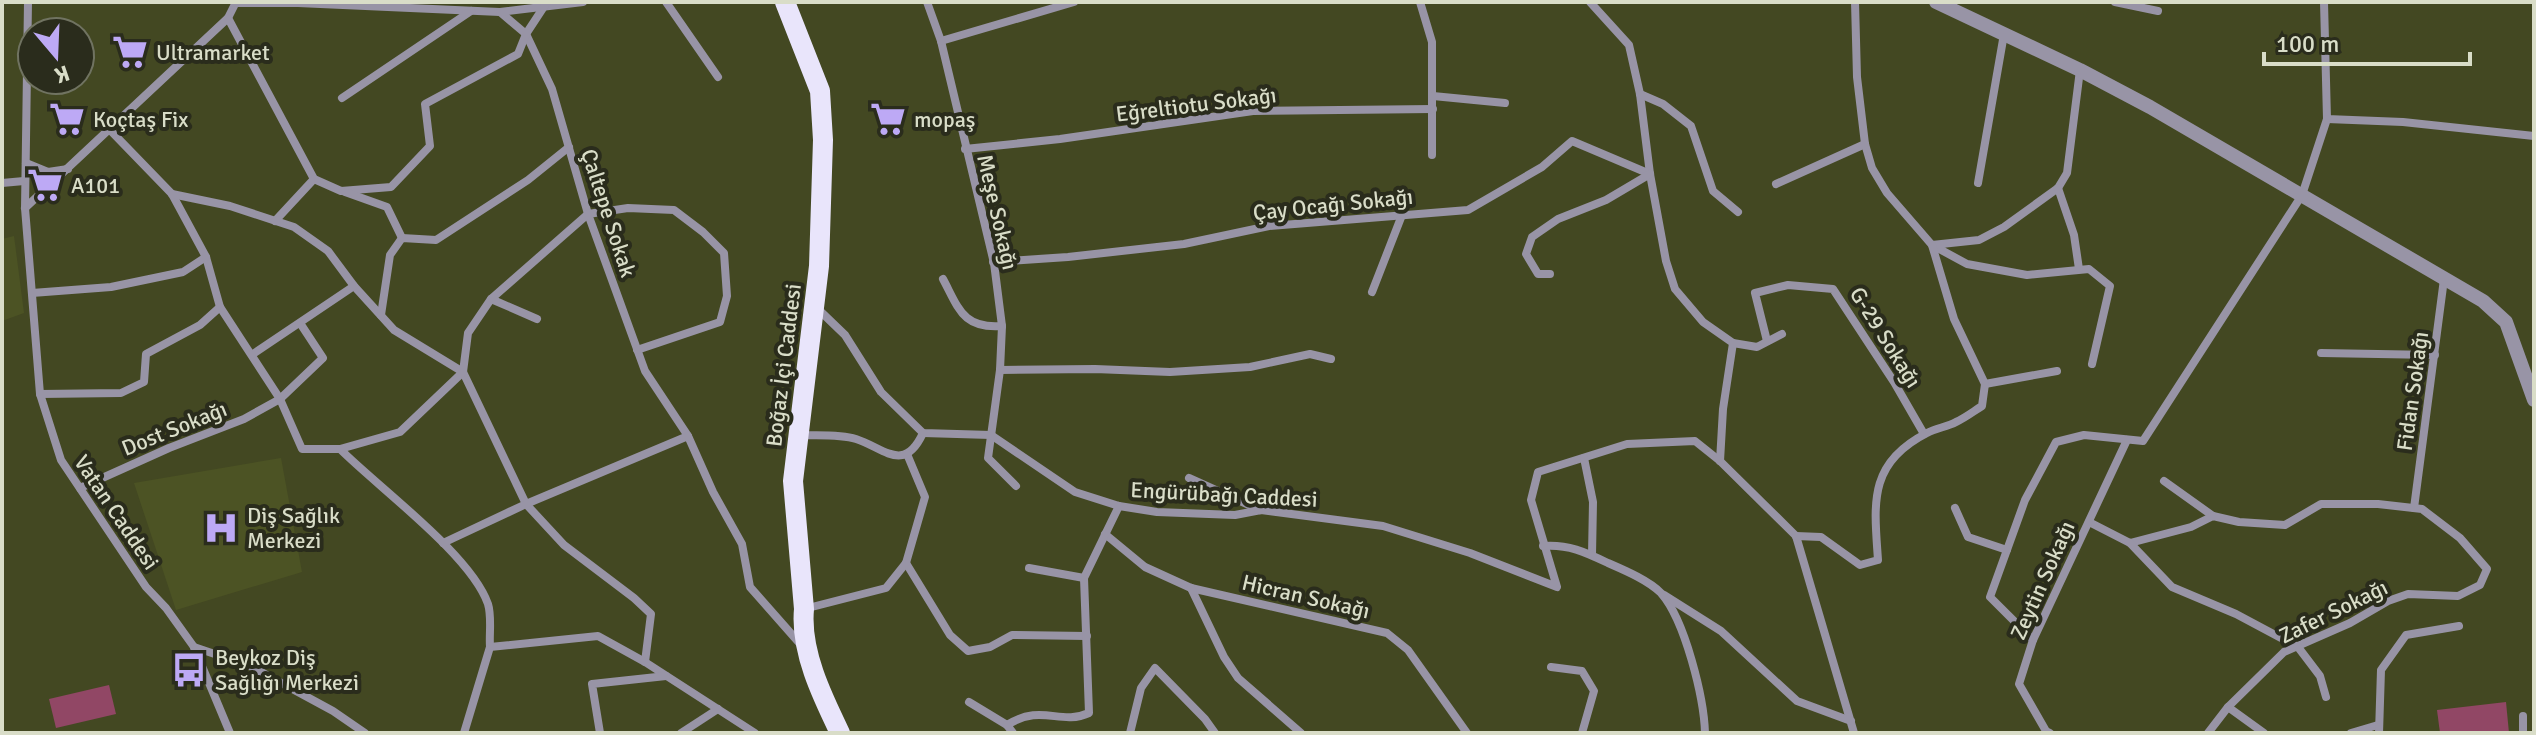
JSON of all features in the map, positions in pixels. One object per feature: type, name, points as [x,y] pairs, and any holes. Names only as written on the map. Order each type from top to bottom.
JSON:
[{"type":"main road","name":"Boğaz İçi Caddesi","points":[[785,2],[820,91],[823,140],[819,266],[793,481],[804,609],[802,627],[820,693],[840,733]]},
{"type":"street","name":"Vatan Caddesi","points":[[28,2],[24,181],[40,394],[61,460],[146,587],[166,608],[194,647],[230,733]]},
{"type":"street","points":[[25,208],[228,18],[236,3],[454,6],[471,11],[500,12],[583,2]]},
{"type":"street","points":[[666,2],[718,77]]},
{"type":"street","name":"Meşe Sokağı","points":[[927,2],[941,41],[993,262],[1002,326],[1000,370],[991,435]]},
{"type":"street","points":[[941,41],[1074,2]]},
{"type":"street","points":[[1420,2],[1432,42],[1432,155]]},
{"type":"street","points":[[1590,2],[1629,45],[1640,94],[1650,174],[1666,261],[1675,289],[1703,322],[1733,343],[1757,347],[1782,334]]},
{"type":"street","points":[[1855,2],[1857,77],[1865,144],[1872,168],[1887,193],[1932,245],[1967,264],[2027,275],[2089,269],[2110,286],[2092,364]]},
{"type":"street","points":[[1936,2],[2150,107],[2483,301],[2506,322],[2534,400]]},
{"type":"street","points":[[2115,2],[2158,11]]},
{"type":"street","points":[[2033,640],[1990,597],[2025,500],[2056,442],[2084,435],[2143,441],[2302,195],[2327,119],[2324,2]]},
{"type":"street","points":[[341,191],[391,187],[430,146],[425,104],[518,54],[526,34],[547,4]]},
{"type":"street","points":[[342,98],[471,11]]},
{"type":"street","name":"Çaltepe Sokak","points":[[500,12],[526,34],[552,89],[588,214],[645,371],[688,436],[713,492],[742,544],[750,587],[810,656]]},
{"type":"street","points":[[228,18],[314,179],[387,207],[402,238]]},
{"type":"street","points":[[1978,183],[2004,34]]},
{"type":"street","points":[[1932,245],[1979,240],[2004,227],[2058,188],[2067,173],[2080,70]]},
{"type":"street","points":[[1640,94],[1663,104],[1691,126],[1713,191],[1738,212]]},
{"type":"street","points":[[1433,96],[1505,103]]},
{"type":"street","name":"Eğreltiotu Sokağı","points":[[965,149],[1060,139],[1253,111],[1433,109]]},
{"type":"street","points":[[2327,119],[2403,122],[2534,136]]},
{"type":"street","points":[[110,130],[172,194],[206,257],[220,307],[280,399],[302,449],[340,449],[400,432],[463,372]]},
{"type":"street","name":"Çay Ocağı Sokağı","points":[[993,262],[1184,244],[1269,226],[1468,210],[1542,167],[1572,141],[1650,174]]},
{"type":"street","points":[[1776,184],[1865,144]]},
{"type":"street","points":[[402,238],[436,240],[528,180],[569,147]]},
{"type":"street","points":[[26,163],[44,171],[69,169]]},
{"type":"street","points":[[1550,274],[1538,274],[1531,266],[1526,254],[1532,237],[1558,219],[1606,200],[1650,174]]},
{"type":"street","points":[[275,221],[314,179]]},
{"type":"street","points":[[2,183],[24,181]]},
{"type":"street","points":[[2058,188],[2074,235],[2079,269]]},
{"type":"street","points":[[172,194],[230,206],[294,227],[328,251],[354,286],[394,330],[463,372]]},
{"type":"street","points":[[637,350],[720,322],[727,296],[724,253],[674,210],[628,208],[588,214],[491,299],[468,333],[463,372],[526,504],[564,545],[651,614],[645,662]]},
{"type":"street","points":[[1372,292],[1402,215]]},
{"type":"street","points":[[381,315],[390,255],[402,238]]},
{"type":"street","points":[[1796,536],[1821,537],[1860,565],[1878,560],[1875,523],[1879,479],[1899,450],[1924,434],[1956,422],[1982,406],[1985,384],[1954,319],[1932,245]]},
{"type":"street","points":[[32,293],[111,287],[183,272],[206,257]]},
{"type":"street","points":[[943,279],[968,320],[984,327],[1002,326]]},
{"type":"street","name":"Fidan Sokağı","points":[[2414,508],[2444,279]]},
{"type":"street","name":"G-29 Sokağı","points":[[1767,341],[1755,293],[1788,285],[1833,289],[1924,434]]},
{"type":"street","points":[[253,354],[354,286]]},
{"type":"street","points":[[491,299],[537,319]]},
{"type":"street","points":[[814,306],[845,335],[881,392],[923,433],[991,435],[988,458],[1016,486]]},
{"type":"street","points":[[40,394],[121,393],[144,382],[146,354],[200,325],[220,307]]},
{"type":"street","name":"Dost Sokağı","points":[[80,488],[244,419],[280,399],[323,358],[300,323]]},
{"type":"street","points":[[1720,461],[1723,409],[1733,343]]},
{"type":"street","points":[[2321,353],[2435,355]]},
{"type":"street","points":[[1000,370],[1170,372],[1250,367],[1310,354],[1331,359]]},
{"type":"street","points":[[1985,384],[2057,371]]},
{"type":"street","points":[[798,435],[854,438],[891,457],[907,454],[917,446],[923,433]]},
{"type":"street","name":"Engürübağı Caddesi","points":[[991,435],[1075,492],[1119,506],[1157,512],[1219,514],[1261,510],[1383,526],[1470,553],[1557,587],[1531,500],[1538,472],[1627,444],[1695,441],[1720,461],[1796,536],[1854,733]]},
{"type":"street","points":[[443,543],[526,504],[688,436]]},
{"type":"street","name":"Zeytin Sokağı","points":[[2050,733],[2019,684],[2033,640],[2127,440]]},
{"type":"street","points":[[340,449],[443,543],[475,578],[489,606],[490,647],[464,733]]},
{"type":"street","points":[[804,609],[886,588],[906,563],[925,497],[907,454]]},
{"type":"street","points":[[1584,458],[1593,502],[1592,555]]},
{"type":"street","points":[[1189,478],[1261,510]]},
{"type":"street","points":[[2164,481],[2213,516]]},
{"type":"street","name":"Zafer Sokağı","points":[[2208,733],[2228,707],[2284,652],[2408,594],[2458,596],[2480,585],[2487,569],[2460,538],[2422,509],[2378,504],[2321,504],[2285,525],[2239,522],[2213,516]]},
{"type":"street","points":[[969,702],[1010,729],[1023,715],[1077,718],[1089,713],[1084,578],[1119,506]]},
{"type":"street","points":[[1955,508],[1968,537],[2007,550]]},
{"type":"street","points":[[2130,543],[2179,531],[2213,516]]},
{"type":"street","points":[[2089,522],[2130,543],[2172,587],[2236,614],[2298,647],[2320,676],[2326,697]]},
{"type":"street","name":"Hicran Sokağı","points":[[1105,534],[1145,567],[1191,588],[1387,633],[1408,650],[1467,733]]},
{"type":"street","points":[[1543,546],[1568,546],[1629,572],[1721,631],[1797,701],[1851,721]]},
{"type":"street","points":[[906,563],[950,635],[968,651],[990,647],[1012,635],[1087,636]]},
{"type":"street","points":[[1029,568],[1084,578]]},
{"type":"street","points":[[1191,588],[1224,657],[1238,678],[1301,733]]},
{"type":"street","points":[[1660,593],[1688,648],[1704,706],[1705,733]]},
{"type":"street","points":[[2351,733],[2379,729],[2381,670],[2406,635],[2459,626]]},
{"type":"street","points":[[490,647],[598,636],[718,709],[743,731],[755,733]]},
{"type":"street","points":[[194,647],[250,666],[333,711],[365,733]]},
{"type":"street","points":[[1551,667],[1582,671],[1594,691],[1582,733]]},
{"type":"street","points":[[1130,733],[1141,688],[1155,668],[1215,733]]},
{"type":"street","points":[[600,733],[592,684],[667,676]]},
{"type":"street","points":[[2228,707],[2264,733]]},
{"type":"street","points":[[681,733],[718,709]]},
{"type":"street","points":[[2523,716],[2523,733]]},
{"type":"shaded area","points":[[14,236],[24,313],[2,321],[2,239]]},
{"type":"shaded area","name":"Diş Sağlık Merkezi","points":[[281,458],[302,572],[176,610],[134,483]]},
{"type":"shaded area","points":[[109,685],[116,714],[56,728],[49,699]]},
{"type":"shaded area","points":[[2506,702],[2509,733],[2440,733],[2437,710]]},
{"type":"place","name":"Ultramarket","points":[[130,52]]},
{"type":"place","name":"Koçtaş Fix","points":[[67,119]]},
{"type":"place","name":"mopaş","points":[[888,119]]},
{"type":"place","name":"A101","points":[[45,185]]},
{"type":"place","name":"Diş Sağlık Merkezi","points":[[221,528]]},
{"type":"place","name":"Beykoz Diş Sağlığı Merkezi","points":[[189,670]]}]
